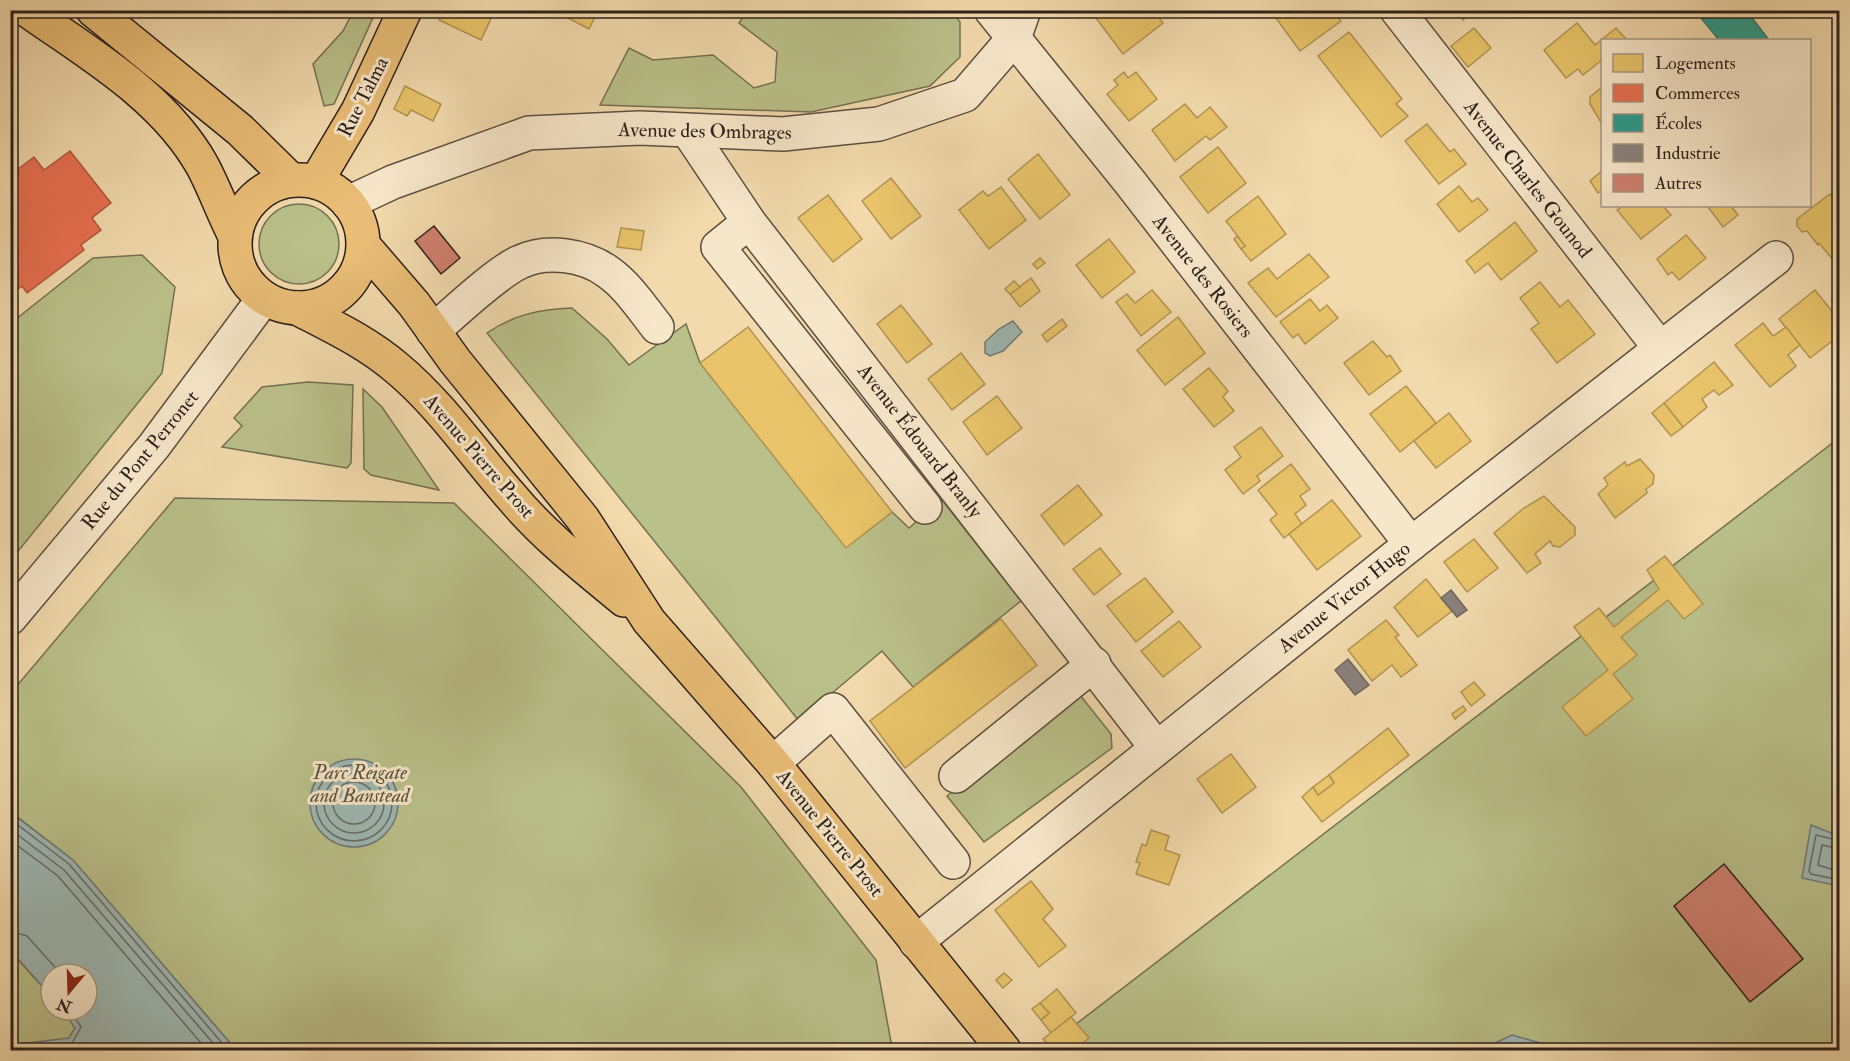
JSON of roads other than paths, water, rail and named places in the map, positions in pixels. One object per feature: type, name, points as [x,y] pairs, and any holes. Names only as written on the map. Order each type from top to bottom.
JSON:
[{"type":"main road","points":[[27,10],[110,68],[156,107],[202,165],[235,236]]},
{"type":"main road","points":[[93,10],[304,181],[334,190],[348,203],[357,216],[364,246],[356,274],[338,296],[311,308],[297,308],[264,298],[250,287],[235,254],[235,236],[241,216],[253,198],[270,186],[304,181]]},
{"type":"main road","name":"Rue Talma","points":[[304,181],[358,111],[405,10]]},
{"type":"main road","name":"Avenue Pierre Prost","points":[[364,246],[414,304],[583,519],[649,621],[773,763],[1004,1050]]},
{"type":"main road","name":"Avenue Pierre Prost","points":[[297,308],[345,333],[397,368],[424,392],[511,497],[557,544],[649,621]]},
{"type":"street","name":"Avenue des Rosiers","points":[[992,10],[1019,24],[1136,191],[1411,544]]},
{"type":"street","name":"Avenue Charles Gounod","points":[[1396,10],[1660,348]]},
{"type":"street","name":"Avenue des Ombrages","points":[[348,203],[393,182],[529,133],[640,128],[783,134],[879,124],[965,95],[1019,24]]},
{"type":"street","name":"Avenue Édouard Branly","points":[[688,131],[749,222],[1094,664],[1156,747]]},
{"type":"street","points":[[749,222],[718,247],[925,507]]},
{"type":"street","points":[[433,331],[519,262],[561,255],[588,261],[609,272],[627,289],[657,327]]},
{"type":"street","name":"Avenue Victor Hugo","points":[[916,942],[1411,544],[1776,258]]},
{"type":"street","name":"Rue du Pont Perronet","points":[[10,618],[154,446],[264,298]]},
{"type":"street","points":[[956,776],[1094,664]]},
{"type":"street","points":[[773,763],[833,710],[953,862]]},
{"type":"water","points":[[1013,321],[1022,332],[1003,351],[990,356],[985,353],[985,342],[999,329]]},
{"type":"water","points":[[354,759],[371,762],[385,772],[395,786],[398,803],[395,820],[385,834],[371,844],[354,847],[337,844],[323,834],[313,820],[310,803],[313,786],[323,772],[337,762]]},
{"type":"water","points":[[10,812],[73,860],[236,1050],[11,1050],[11,1045],[69,1038],[75,1028],[71,1022],[99,1022],[99,962],[39,962],[39,982],[11,951]]},
{"type":"water","points":[[1811,825],[1839,836],[1839,886],[1802,878]]},
{"type":"water","points":[[1512,1035],[1558,1048],[1562,1050],[1480,1050]]},
{"type":"park label","name":"Parc Reigate and Banstead","points":[[360,784]]}]
